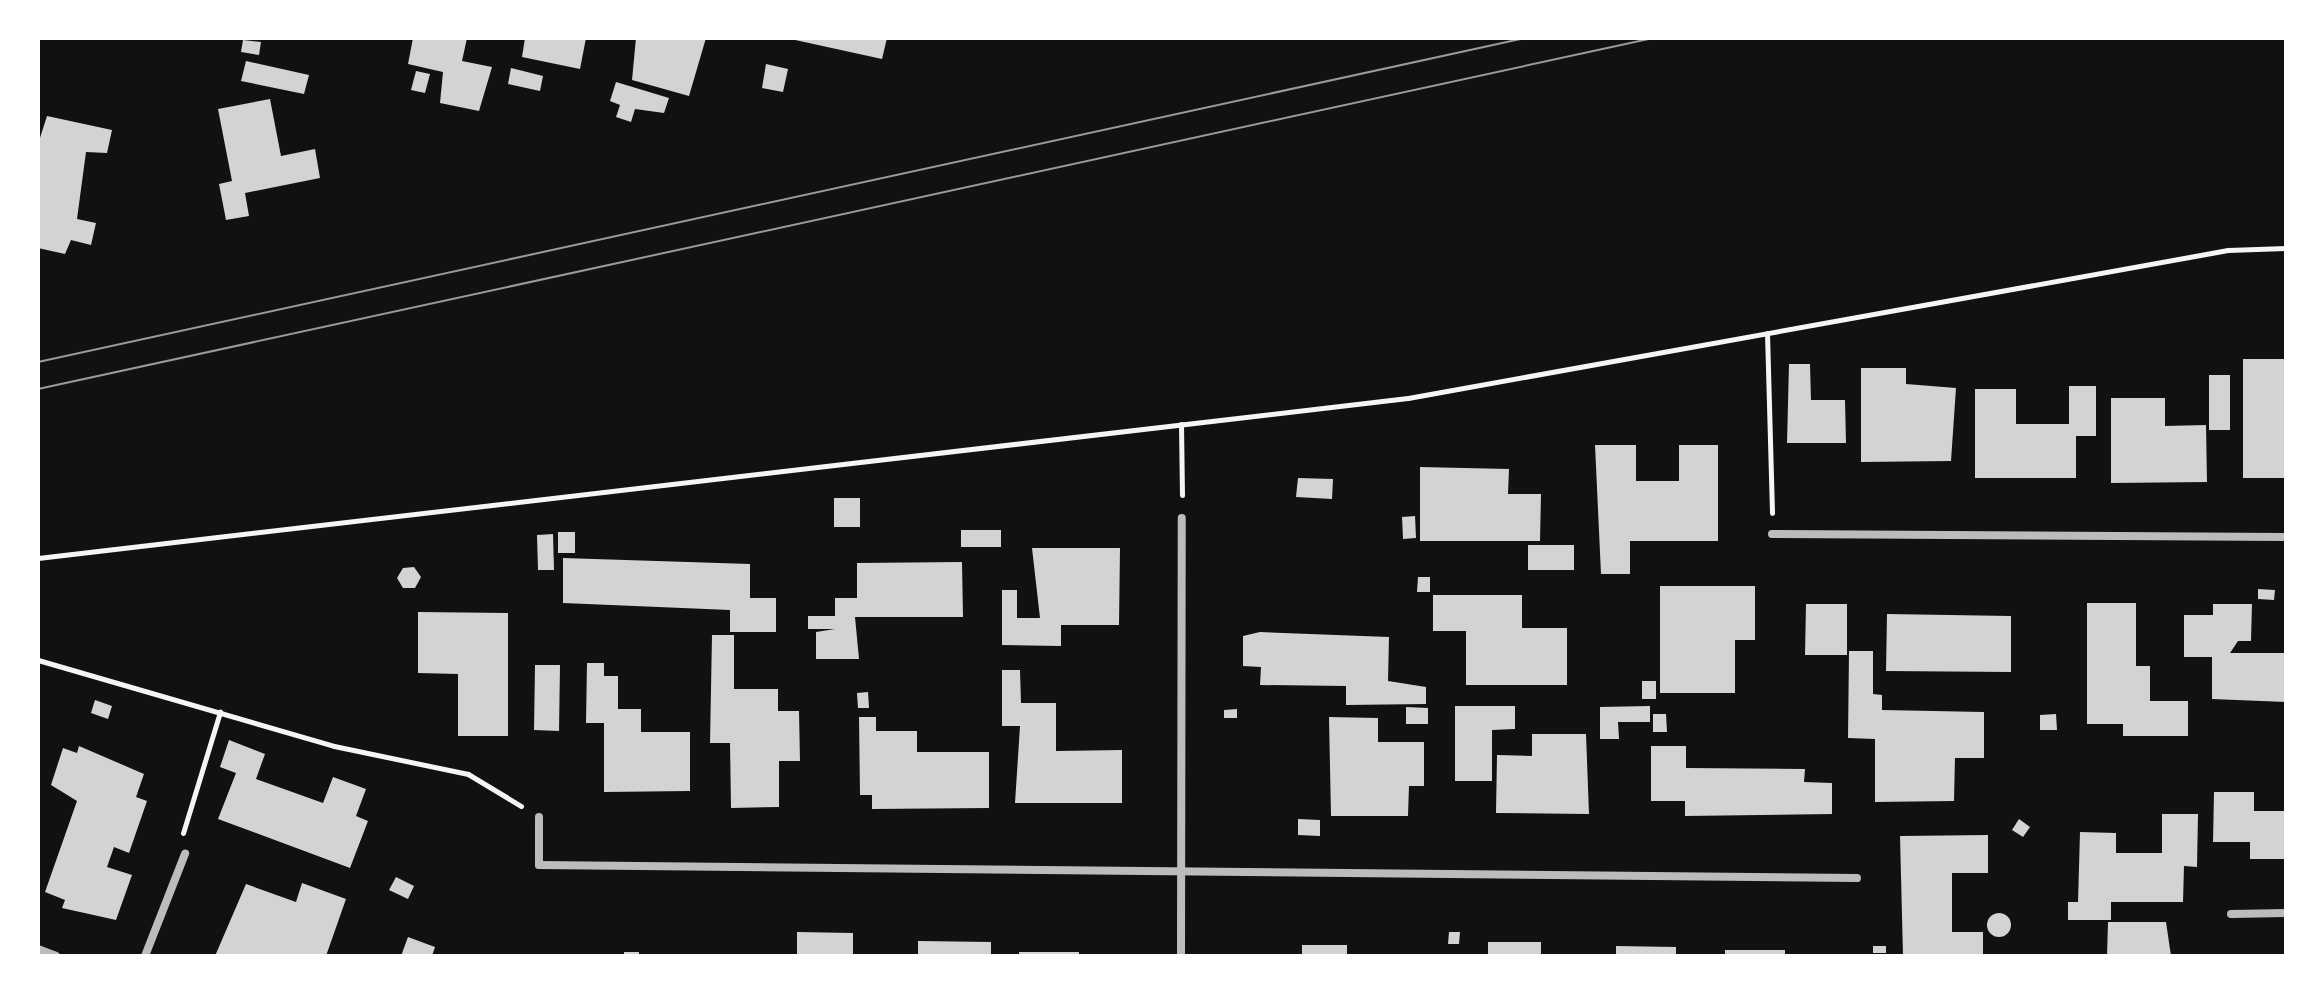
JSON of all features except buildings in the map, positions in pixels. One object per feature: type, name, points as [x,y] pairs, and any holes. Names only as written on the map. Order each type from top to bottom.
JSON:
[{"type":"street","points":[[1181,956],[1182,518]]},
{"type":"street","points":[[1772,534],[2286,537]]},
{"type":"street","points":[[539,817],[539,865],[1857,878]]},
{"type":"street","points":[[145,956],[185,854]]},
{"type":"street","points":[[2231,914],[2286,913]]},
{"type":"street","points":[[38,949],[56,956]]},
{"type":"path","points":[[38,558],[1408,398],[2228,250],[2286,248]]},
{"type":"path","points":[[1767,333],[1772,534]]},
{"type":"path","points":[[1181,424],[1182,518]]},
{"type":"path","points":[[38,660],[220,712],[468,774],[539,817]]},
{"type":"path","points":[[185,854],[182,825],[220,712]]},
{"type":"tram line","points":[[38,362],[1525,38]]},
{"type":"tram line","points":[[38,389],[1653,38]]}]
